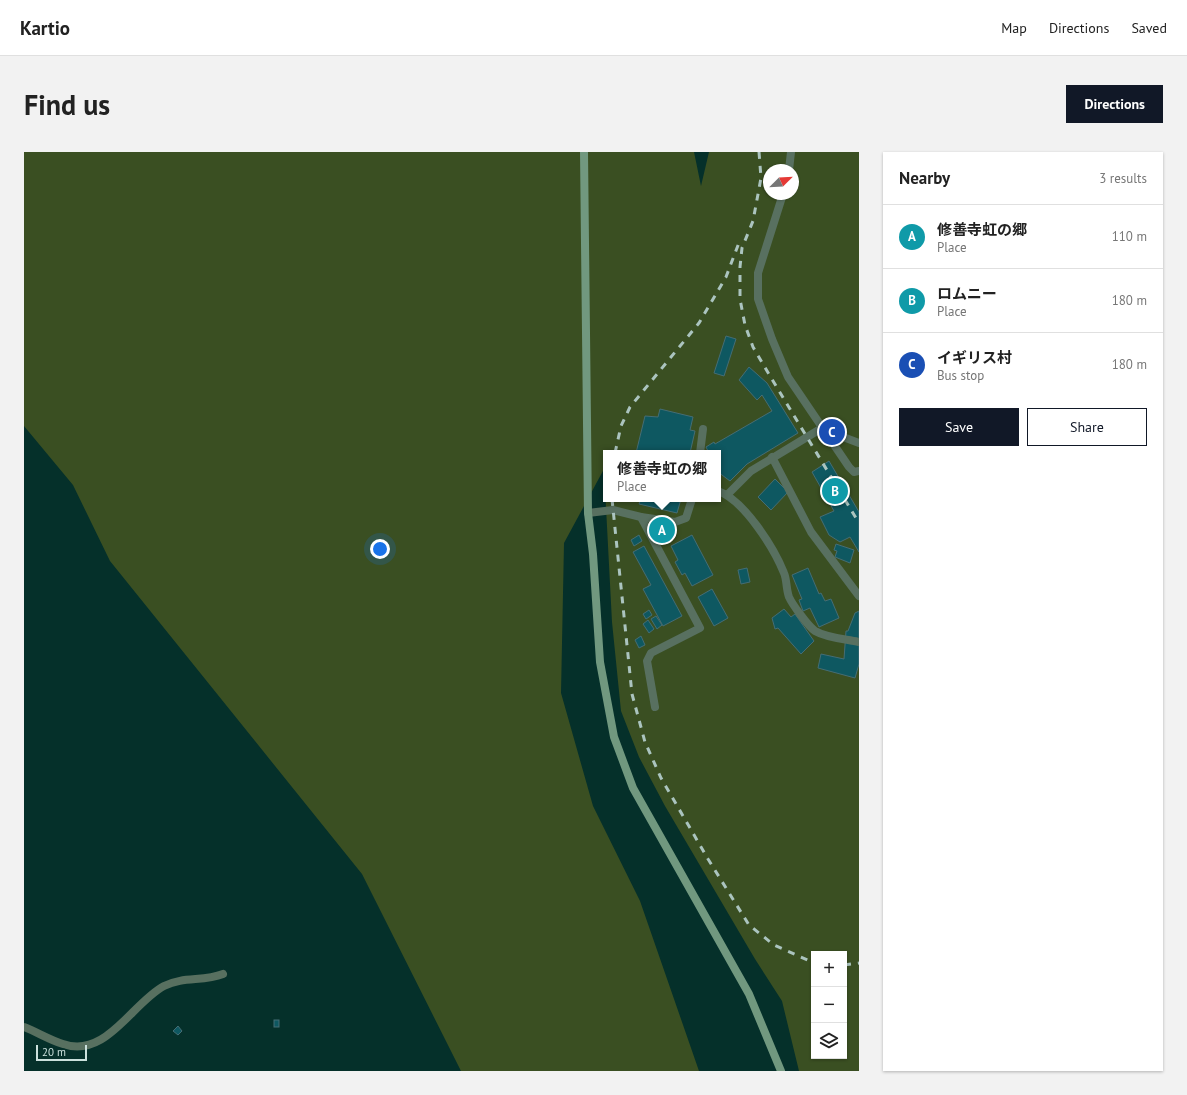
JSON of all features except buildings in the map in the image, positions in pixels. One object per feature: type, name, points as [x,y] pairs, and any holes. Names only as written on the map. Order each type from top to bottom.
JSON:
[{"type":"street","points":[[584,152],[588,513],[593,554],[600,662],[614,737],[633,788],[749,994],[782,1071]]},
{"type":"street","points":[[790,164],[791,152]]},
{"type":"street","points":[[781,200],[758,273],[758,299],[772,339],[788,377],[849,467],[854,472],[859,471]]},
{"type":"street","points":[[822,428],[859,443]]},
{"type":"street","points":[[728,494],[751,471],[822,428]]},
{"type":"street","points":[[700,450],[703,429]]},
{"type":"street","points":[[772,457],[811,532],[859,596]]},
{"type":"street","points":[[721,492],[728,494],[751,519],[784,573],[789,598],[814,631],[859,642]]},
{"type":"street","points":[[588,513],[612,510],[641,517],[675,522],[686,518],[691,502]]},
{"type":"street","points":[[641,517],[700,628],[651,653],[647,661],[655,707]]},
{"type":"street","points":[[24,1026],[63,1045],[83,1046],[103,1038],[163,987],[186,979],[212,978],[223,974]]},
{"type":"green space","points":[[24,152],[694,152],[701,186],[709,152],[859,152],[859,1071],[799,1071],[782,1001],[755,959],[665,806],[639,757],[621,711],[612,622],[606,502],[721,502],[721,450],[603,450],[603,471],[564,543],[561,693],[593,806],[640,901],[699,1071],[461,1071],[362,874],[110,561],[73,485],[24,426]]},
{"type":"railway","points":[[759,152],[761,178],[753,221],[742,248],[740,267],[740,299],[745,325],[753,347],[859,523]]},
{"type":"railway","points":[[616,450],[621,426],[630,407],[699,323],[726,277],[740,240]]},
{"type":"railway","points":[[612,502],[632,694],[645,742],[661,778],[708,859],[749,925],[774,945],[811,962]]},
{"type":"railway","points":[[847,965],[859,963]]},
{"type":"place","name":"イギリス村","points":[[832,432]]},
{"type":"place","name":"ロムニー","points":[[835,491]]},
{"type":"place","name":"修善寺虹の郷","points":[[662,530]]}]
